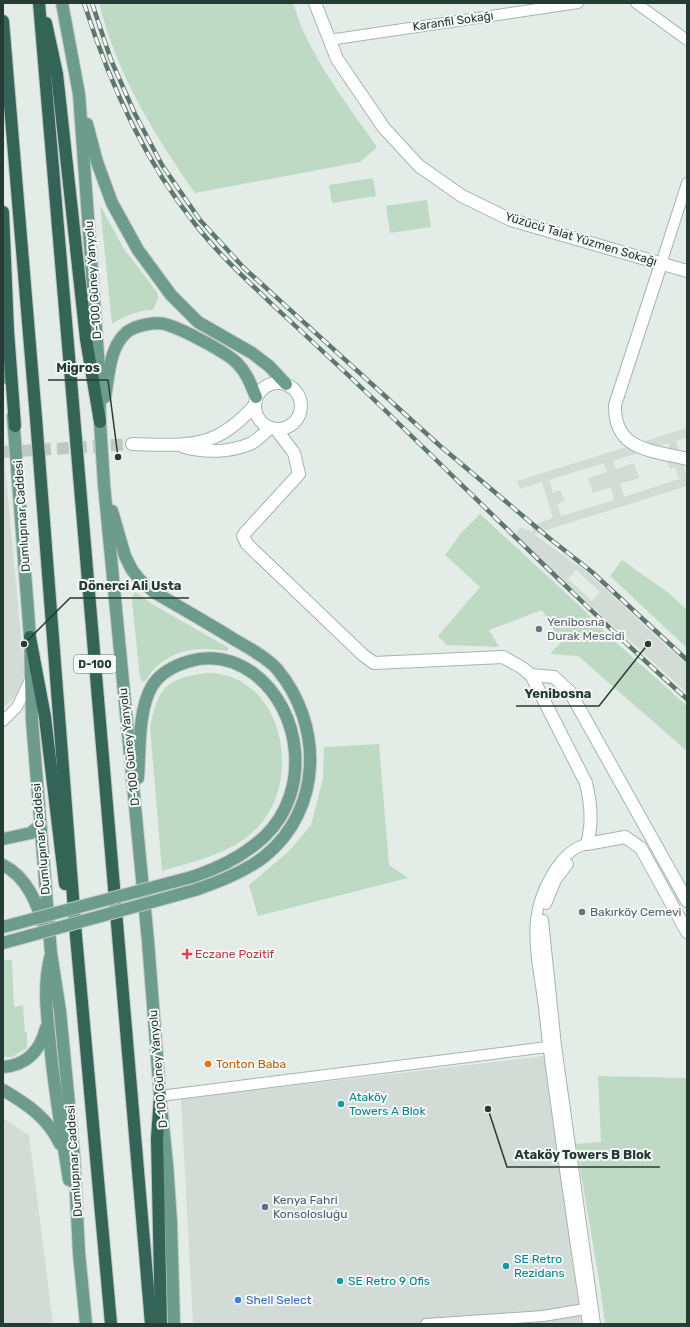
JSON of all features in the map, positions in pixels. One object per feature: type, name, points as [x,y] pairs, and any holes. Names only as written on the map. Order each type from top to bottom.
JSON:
[{"type":"highway","points":[[40,3],[49,35],[57,74],[86,339],[100,422]]},
{"type":"highway","name":"D-100","points":[[40,3],[151,1324]]},
{"type":"highway","name":"D-100","points":[[3,21],[36,418],[76,936],[110,1324]]},
{"type":"highway","points":[[3,212],[7,316],[15,426]]},
{"type":"highway","points":[[30,637],[45,717],[66,894],[76,936]]},
{"type":"highway","points":[[160,1096],[157,1138],[161,1324]]},
{"type":"main road","name":"D-100 Güney Yanyolu","points":[[62,3],[79,94],[99,369],[100,422],[104,485],[136,813],[171,1222],[174,1324]]},
{"type":"main road","points":[[79,94],[102,176],[112,203],[138,250],[171,295],[198,322],[252,353],[269,366],[286,384]]},
{"type":"main road","points":[[100,422],[113,353],[128,332],[148,325],[168,325],[220,351],[237,362],[249,378],[255,402]]},
{"type":"main road","name":"Dumlupınar Caddesi","points":[[3,354],[15,426],[30,637],[30,680],[40,825],[51,953],[66,1066],[78,1204],[79,1253],[86,1324]]},
{"type":"main road","points":[[3,943],[194,890],[236,874],[265,856],[285,834],[301,809],[310,778],[311,748],[308,730],[294,694],[276,668],[251,650],[154,592],[140,580],[125,556],[104,485]]},
{"type":"main road","points":[[3,927],[192,877],[242,855],[266,836],[284,809],[294,774],[295,757],[293,739],[286,714],[269,686],[246,668],[235,663],[210,658],[183,663],[158,679],[153,684],[144,705],[136,813]]},
{"type":"main road","points":[[269,686],[276,668]]},
{"type":"main road","points":[[3,839],[31,833],[40,825]]},
{"type":"main road","points":[[3,865],[18,876],[32,893],[51,953],[46,974],[45,989],[79,1253]]},
{"type":"main road","points":[[3,1067],[14,1066],[25,1062],[33,1054],[43,1040],[48,1021]]},
{"type":"main road","points":[[3,1090],[36,1111],[45,1120],[58,1140],[66,1157]]},
{"type":"street","name":"Yüzücü Talat Yüzmen Sokağı","points":[[315,3],[338,59],[384,128],[419,166],[462,196],[511,220],[687,271]]},
{"type":"street","name":"Karanfil Sokağı","points":[[329,40],[578,3]]},
{"type":"street","points":[[636,3],[687,40]]},
{"type":"street","points":[[687,184],[615,405],[615,417],[618,428],[624,438],[634,445],[687,459]]},
{"type":"street","points":[[132,444],[174,445],[204,442],[225,432],[241,421],[265,386],[278,382],[286,384],[298,394],[301,409],[295,422],[283,429],[273,429],[252,443],[228,450],[198,451],[174,445]]},
{"type":"street","points":[[255,402],[258,418],[273,429],[294,453],[299,474],[245,533],[243,536],[247,544],[363,655],[374,663],[503,657],[521,667],[531,675],[586,783],[590,798],[591,815],[587,844],[582,852],[571,861],[556,880],[548,897],[543,915],[542,930],[552,1046],[589,1308],[588,1324]]},
{"type":"street","points":[[531,675],[554,676],[570,692],[687,901]]},
{"type":"street","points":[[3,720],[17,707],[30,680]]},
{"type":"street","points":[[587,844],[625,837],[637,830],[642,820]]},
{"type":"street","points":[[625,837],[641,848],[687,932]]},
{"type":"street","points":[[160,1096],[552,1046]]},
{"type":"street","points":[[426,1324],[543,1316],[589,1308]]},
{"type":"street","points":[[589,1308],[595,1324]]},
{"type":"shaded area","points":[[687,428],[687,437],[676,441],[687,477],[687,486],[534,534],[588,573],[687,665],[687,693],[573,589],[517,535],[516,532],[522,527],[533,533],[531,526],[553,518],[542,482],[520,489],[517,481]],"holes":[[[668,443],[672,456],[666,457],[668,465],[670,469],[675,467],[679,479],[624,497],[620,484],[639,478],[634,463],[616,469],[613,461]],[[604,463],[607,472],[588,478],[593,493],[611,487],[614,500],[561,516],[557,504],[565,501],[560,490],[553,493],[549,480]],[[576,570],[600,592],[592,601],[568,579]]]},
{"type":"shaded area","points":[[4,455],[25,680],[13,699],[3,708]]},
{"type":"shaded area","points":[[544,1056],[581,1324],[193,1324],[181,1099]]},
{"type":"shaded area","points":[[3,1118],[29,1135],[53,1324],[3,1324]]},
{"type":"green space","points":[[99,3],[293,3],[303,31],[321,64],[377,147],[360,162],[195,193],[165,149],[138,102],[115,54]]},
{"type":"green space","points":[[373,178],[376,196],[332,203],[329,185]]},
{"type":"green space","points":[[427,200],[431,227],[390,233],[386,206]]},
{"type":"green space","points":[[100,205],[124,249],[157,292],[158,298],[153,310],[131,314],[112,324]]},
{"type":"green space","points":[[480,514],[583,609],[610,637],[687,706],[687,751],[578,656],[550,654],[561,642],[542,610],[489,630],[499,647],[447,645],[438,636],[480,587],[445,555],[461,533]]},
{"type":"green space","points":[[622,560],[670,594],[687,610],[687,648],[610,576]]},
{"type":"green space","points":[[135,592],[152,604],[229,648],[227,651],[199,649],[182,652],[165,660],[155,668],[143,682],[140,678],[132,601]]},
{"type":"green space","points":[[207,673],[233,678],[254,691],[269,710],[278,733],[282,759],[280,784],[271,809],[256,829],[246,838],[212,856],[162,871],[150,727],[157,703],[166,687],[182,678]]},
{"type":"green space","points":[[379,744],[389,865],[408,878],[258,916],[249,885],[289,851],[311,825],[323,779],[324,747]]},
{"type":"green space","points":[[3,960],[12,960],[14,1007],[23,1005],[25,1032],[27,1032],[27,1048],[12,1057],[3,1057]]},
{"type":"green space","points":[[598,1076],[687,1078],[687,1324],[605,1324],[576,1144],[601,1142]]},
{"type":"tunnel","points":[[3,452],[132,444]]},
{"type":"railway","points":[[84,3],[116,91],[129,119],[159,173],[176,199],[204,235],[255,288],[378,403],[575,595],[687,699]]},
{"type":"railway","points":[[92,3],[111,60],[135,114],[162,165],[200,220],[244,268],[439,445],[549,538],[592,572],[687,660]]},
{"type":"place","name":"Migros","points":[[118,457]]},
{"type":"place","name":"Yenibosna Durak Mescidi","points":[[539,629]]},
{"type":"place","name":"Dönerci Ali Usta","points":[[24,644]]},
{"type":"place","name":"Yenibosna","points":[[648,644]]},
{"type":"place","name":"Bakırköy Cemevi","points":[[582,912]]},
{"type":"place","name":"Eczane Pozitif","points":[[187,954]]},
{"type":"place","name":"Tonton Baba","points":[[208,1064]]},
{"type":"place","name":"Ataköy Towers A Blok","points":[[341,1104]]},
{"type":"place","name":"Ataköy Towers B Blok","points":[[488,1109]]},
{"type":"place","name":"Kenya Fahri Konsolosluğu","points":[[265,1207]]},
{"type":"place","name":"SE Retro Rezidans","points":[[506,1266]]},
{"type":"place","name":"SE Retro 9 Ofis","points":[[340,1281]]},
{"type":"place","name":"Shell Select","points":[[238,1300]]}]
